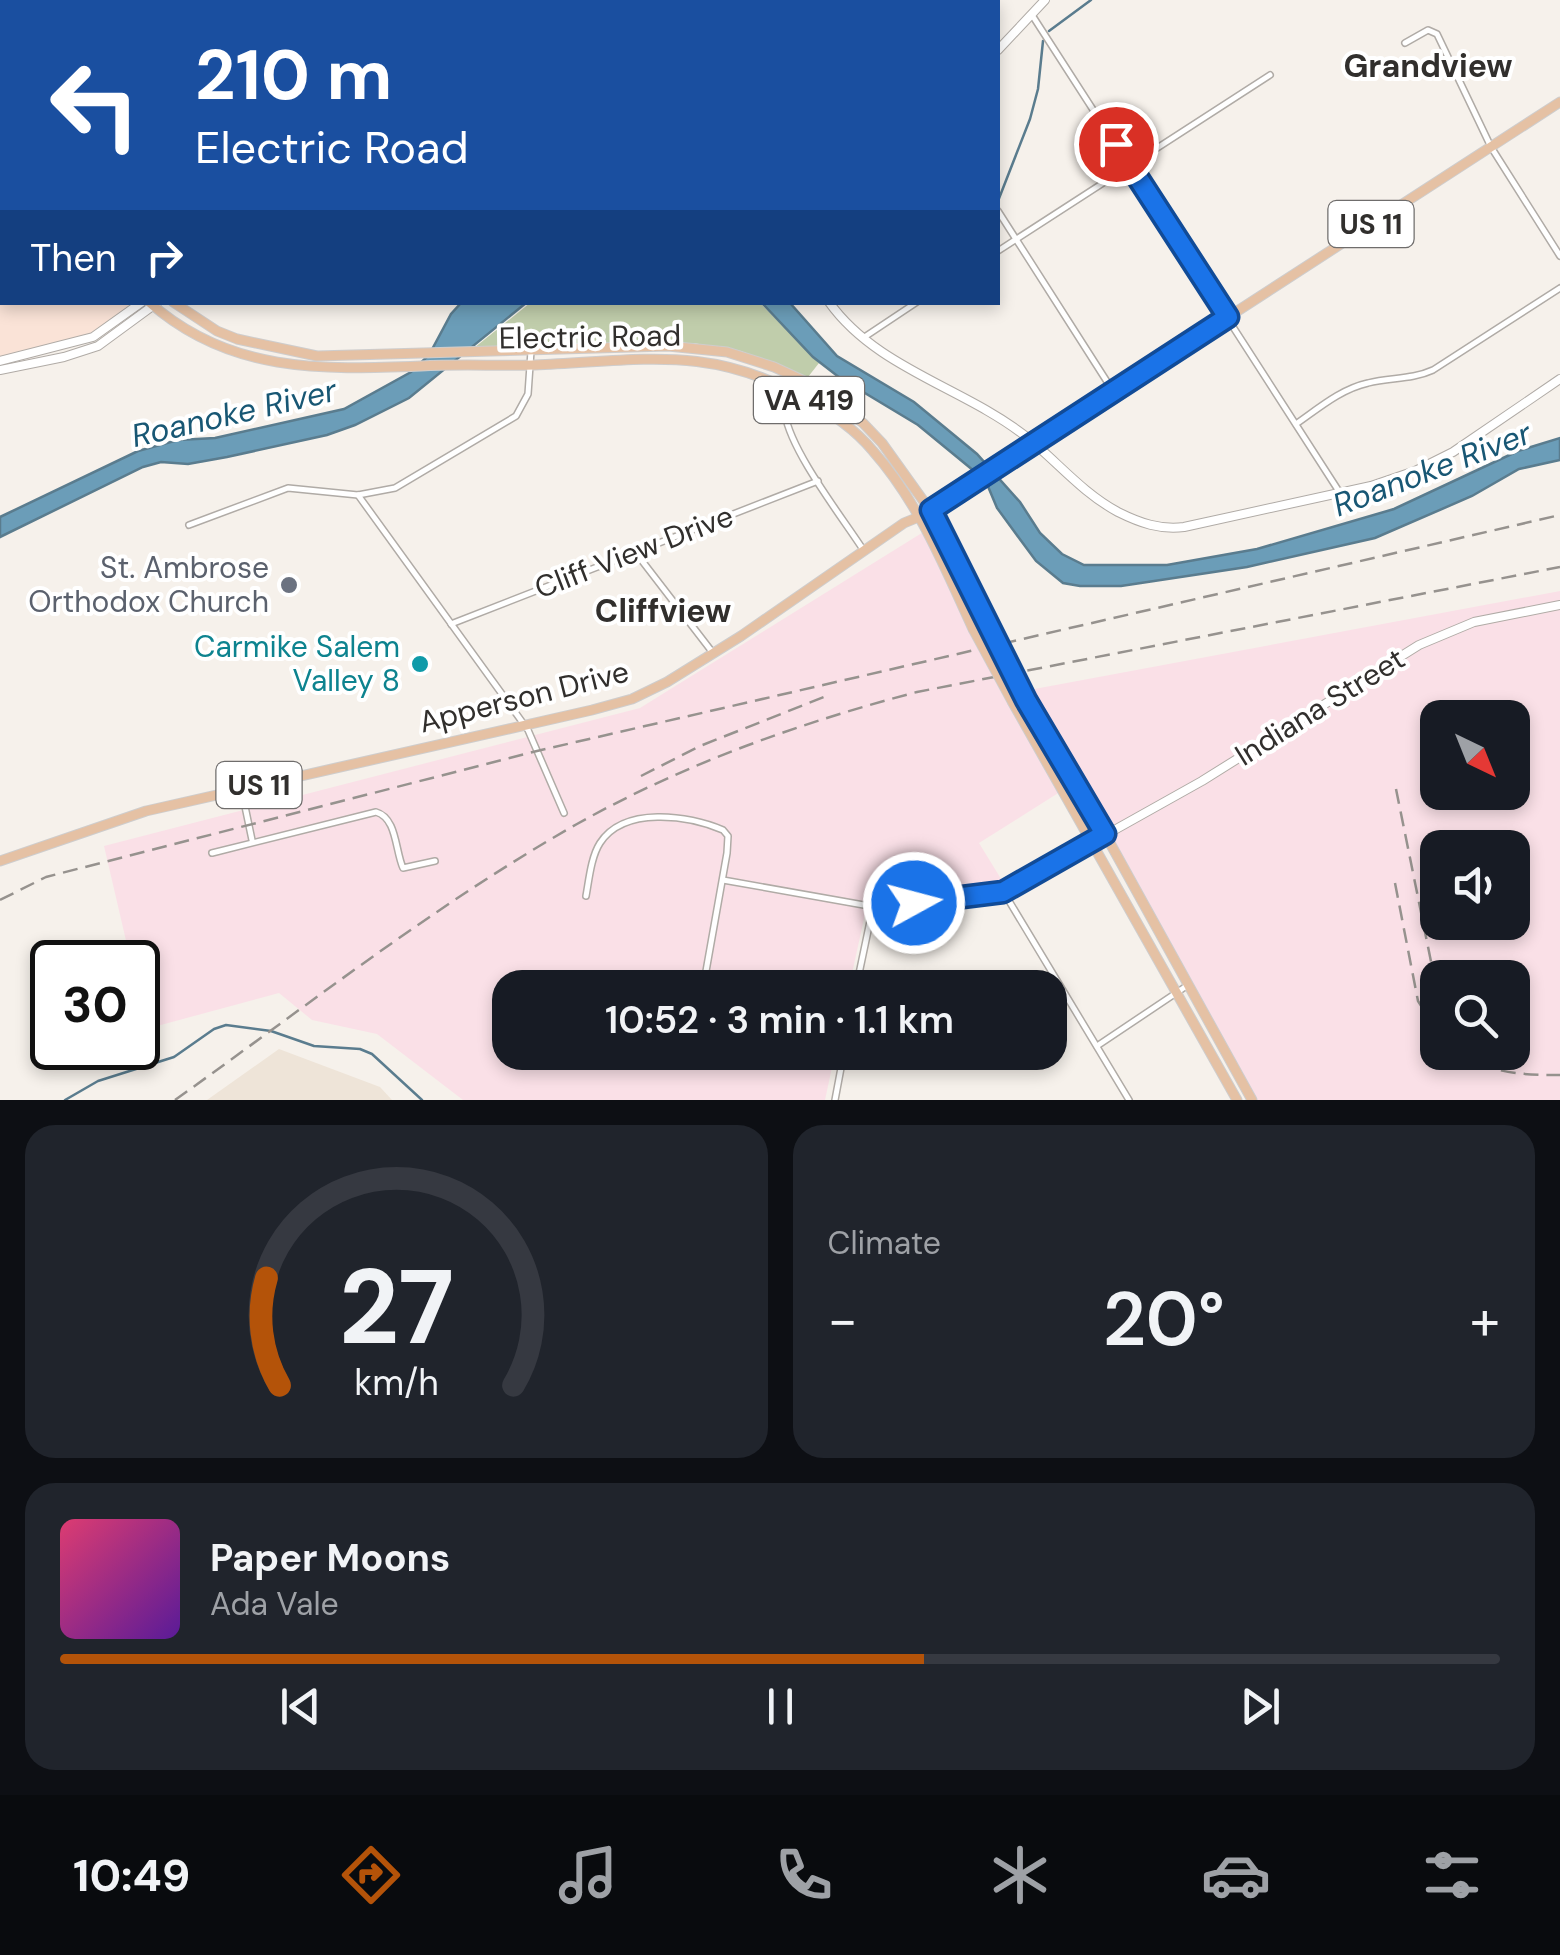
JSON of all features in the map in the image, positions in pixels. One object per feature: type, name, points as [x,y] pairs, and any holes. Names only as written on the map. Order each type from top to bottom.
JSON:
[{"type":"main road","name":"Apperson Drive","points":[[0,861],[146,811],[524,726],[632,698],[666,682],[1560,102]]},
{"type":"main road","name":"Electric Road","points":[[151,305],[205,341],[248,357],[314,368],[379,369],[531,351],[668,346],[727,352],[815,386],[863,423],[905,471],[1026,700],[1105,834]]},
{"type":"main road","name":"Electric Road","points":[[178,305],[217,332],[258,345],[317,356],[497,358],[530,365],[683,358],[754,372],[788,388],[854,431],[926,512],[973,629],[1093,842]]},
{"type":"main road","name":"VA 419","points":[[1105,834],[1252,1100]]},
{"type":"main road","name":"VA 419","points":[[1093,842],[1237,1100]]},
{"type":"street","points":[[1000,48],[1045,0]]},
{"type":"street","points":[[1032,15],[1340,493]]},
{"type":"street","points":[[1405,43],[1428,30],[1437,34],[1491,147],[1560,256]]},
{"type":"street","points":[[1000,250],[1270,74]]},
{"type":"street","points":[[1000,213],[1113,391]]},
{"type":"street","points":[[1296,424],[1349,389],[1433,370],[1560,288]]},
{"type":"street","points":[[2,365],[110,339],[149,305]]},
{"type":"street","points":[[832,305],[863,338],[1005,423],[1102,502],[1141,522],[1164,528],[1184,528],[1400,477],[1434,462],[1560,378]]},
{"type":"street","points":[[863,338],[912,305]]},
{"type":"street","points":[[188,525],[288,488],[358,495],[394,488],[516,416],[526,402],[531,351]]},
{"type":"street","points":[[788,388],[785,417],[818,480],[864,551]]},
{"type":"street","name":"Cliff View Drive","points":[[451,624],[478,610],[636,553],[818,480]]},
{"type":"street","points":[[358,495],[531,735],[564,813]]},
{"type":"street","points":[[636,553],[713,653]]},
{"type":"street","name":"Indiana Street","points":[[1093,842],[1204,780],[1436,636],[1474,622],[1560,604]]},
{"type":"street","points":[[241,789],[252,841]]},
{"type":"street","points":[[212,852],[376,812],[388,817],[403,868],[435,861]]},
{"type":"street","points":[[586,896],[597,847],[616,828],[649,816],[723,830],[729,841],[706,970]]},
{"type":"street","points":[[722,880],[874,907],[1003,892],[1093,842]]},
{"type":"street","points":[[1003,892],[1129,1100]]},
{"type":"street","points":[[860,970],[874,907]]},
{"type":"street","points":[[1097,1046],[1188,985]]},
{"type":"street","points":[[835,1100],[841,1070]]},
{"type":"shaded area","points":[[0,305],[128,305],[126,312],[107,325],[75,340],[0,358]]},
{"type":"shaded area","points":[[925,531],[1001,692],[1063,790],[979,843],[1006,887],[869,896],[853,970],[492,970],[492,1070],[831,1070],[825,1100],[463,1100],[377,1034],[312,1020],[279,993],[160,1025],[160,940],[126,940],[104,846],[640,708]]},
{"type":"shaded area","points":[[1560,591],[1560,1100],[1256,1100],[1029,690]]},
{"type":"shaded area","points":[[279,1049],[380,1087],[392,1100],[207,1100]]},
{"type":"green space","points":[[528,305],[762,305],[819,363],[808,377],[741,351],[693,343],[474,348]]},
{"type":"water","points":[[459,305],[524,305],[409,398],[355,425],[227,457],[143,467],[0,537],[0,517],[138,451],[344,409],[411,372],[429,355]]},
{"type":"water","points":[[764,305],[792,305],[837,356],[914,402],[977,454],[1020,502],[1040,533],[1062,554],[1084,565],[1167,565],[1257,549],[1394,509],[1518,451],[1560,438],[1560,460],[1519,469],[1472,496],[1375,538],[1247,567],[1121,586],[1080,586],[1063,583],[1036,561],[997,508],[987,484],[974,471],[918,425],[813,357]]},
{"type":"waterway","points":[[1049,31],[1091,0]]},
{"type":"waterway","points":[[1000,196],[1030,119],[1043,41]]},
{"type":"waterway","points":[[65,1100],[98,1081],[174,1057],[226,1025],[271,1031],[314,1046],[360,1049],[372,1054],[422,1100]]},
{"type":"railway","points":[[0,900],[46,877],[537,751],[1560,515]]},
{"type":"railway","points":[[175,1100],[373,957],[525,855],[617,802],[743,747],[917,692],[1560,567]]},
{"type":"railway","points":[[641,776],[700,746],[824,697]]},
{"type":"railway","points":[[1396,789],[1431,960]]},
{"type":"railway","points":[[1395,883],[1420,1004]]},
{"type":"railway","points":[[1500,1070],[1560,1075]]},
{"type":"place","name":"St. Ambrose Orthodox Church","points":[[289,585]]},
{"type":"place","name":"Carmike Salem Valley 8","points":[[420,664]]},
{"type":"district","name":"Grandview","points":[[1428,66]]},
{"type":"district","name":"Cliffview","points":[[663,611]]},
{"type":"route","points":[[914,903],[1003,892],[1105,834],[1026,700],[931,510],[1228,317],[1116,144]]},
{"type":"water label","name":"Roanoke River","points":[[234,413]]},
{"type":"water label","name":"Roanoke River","points":[[1432,469]]}]
